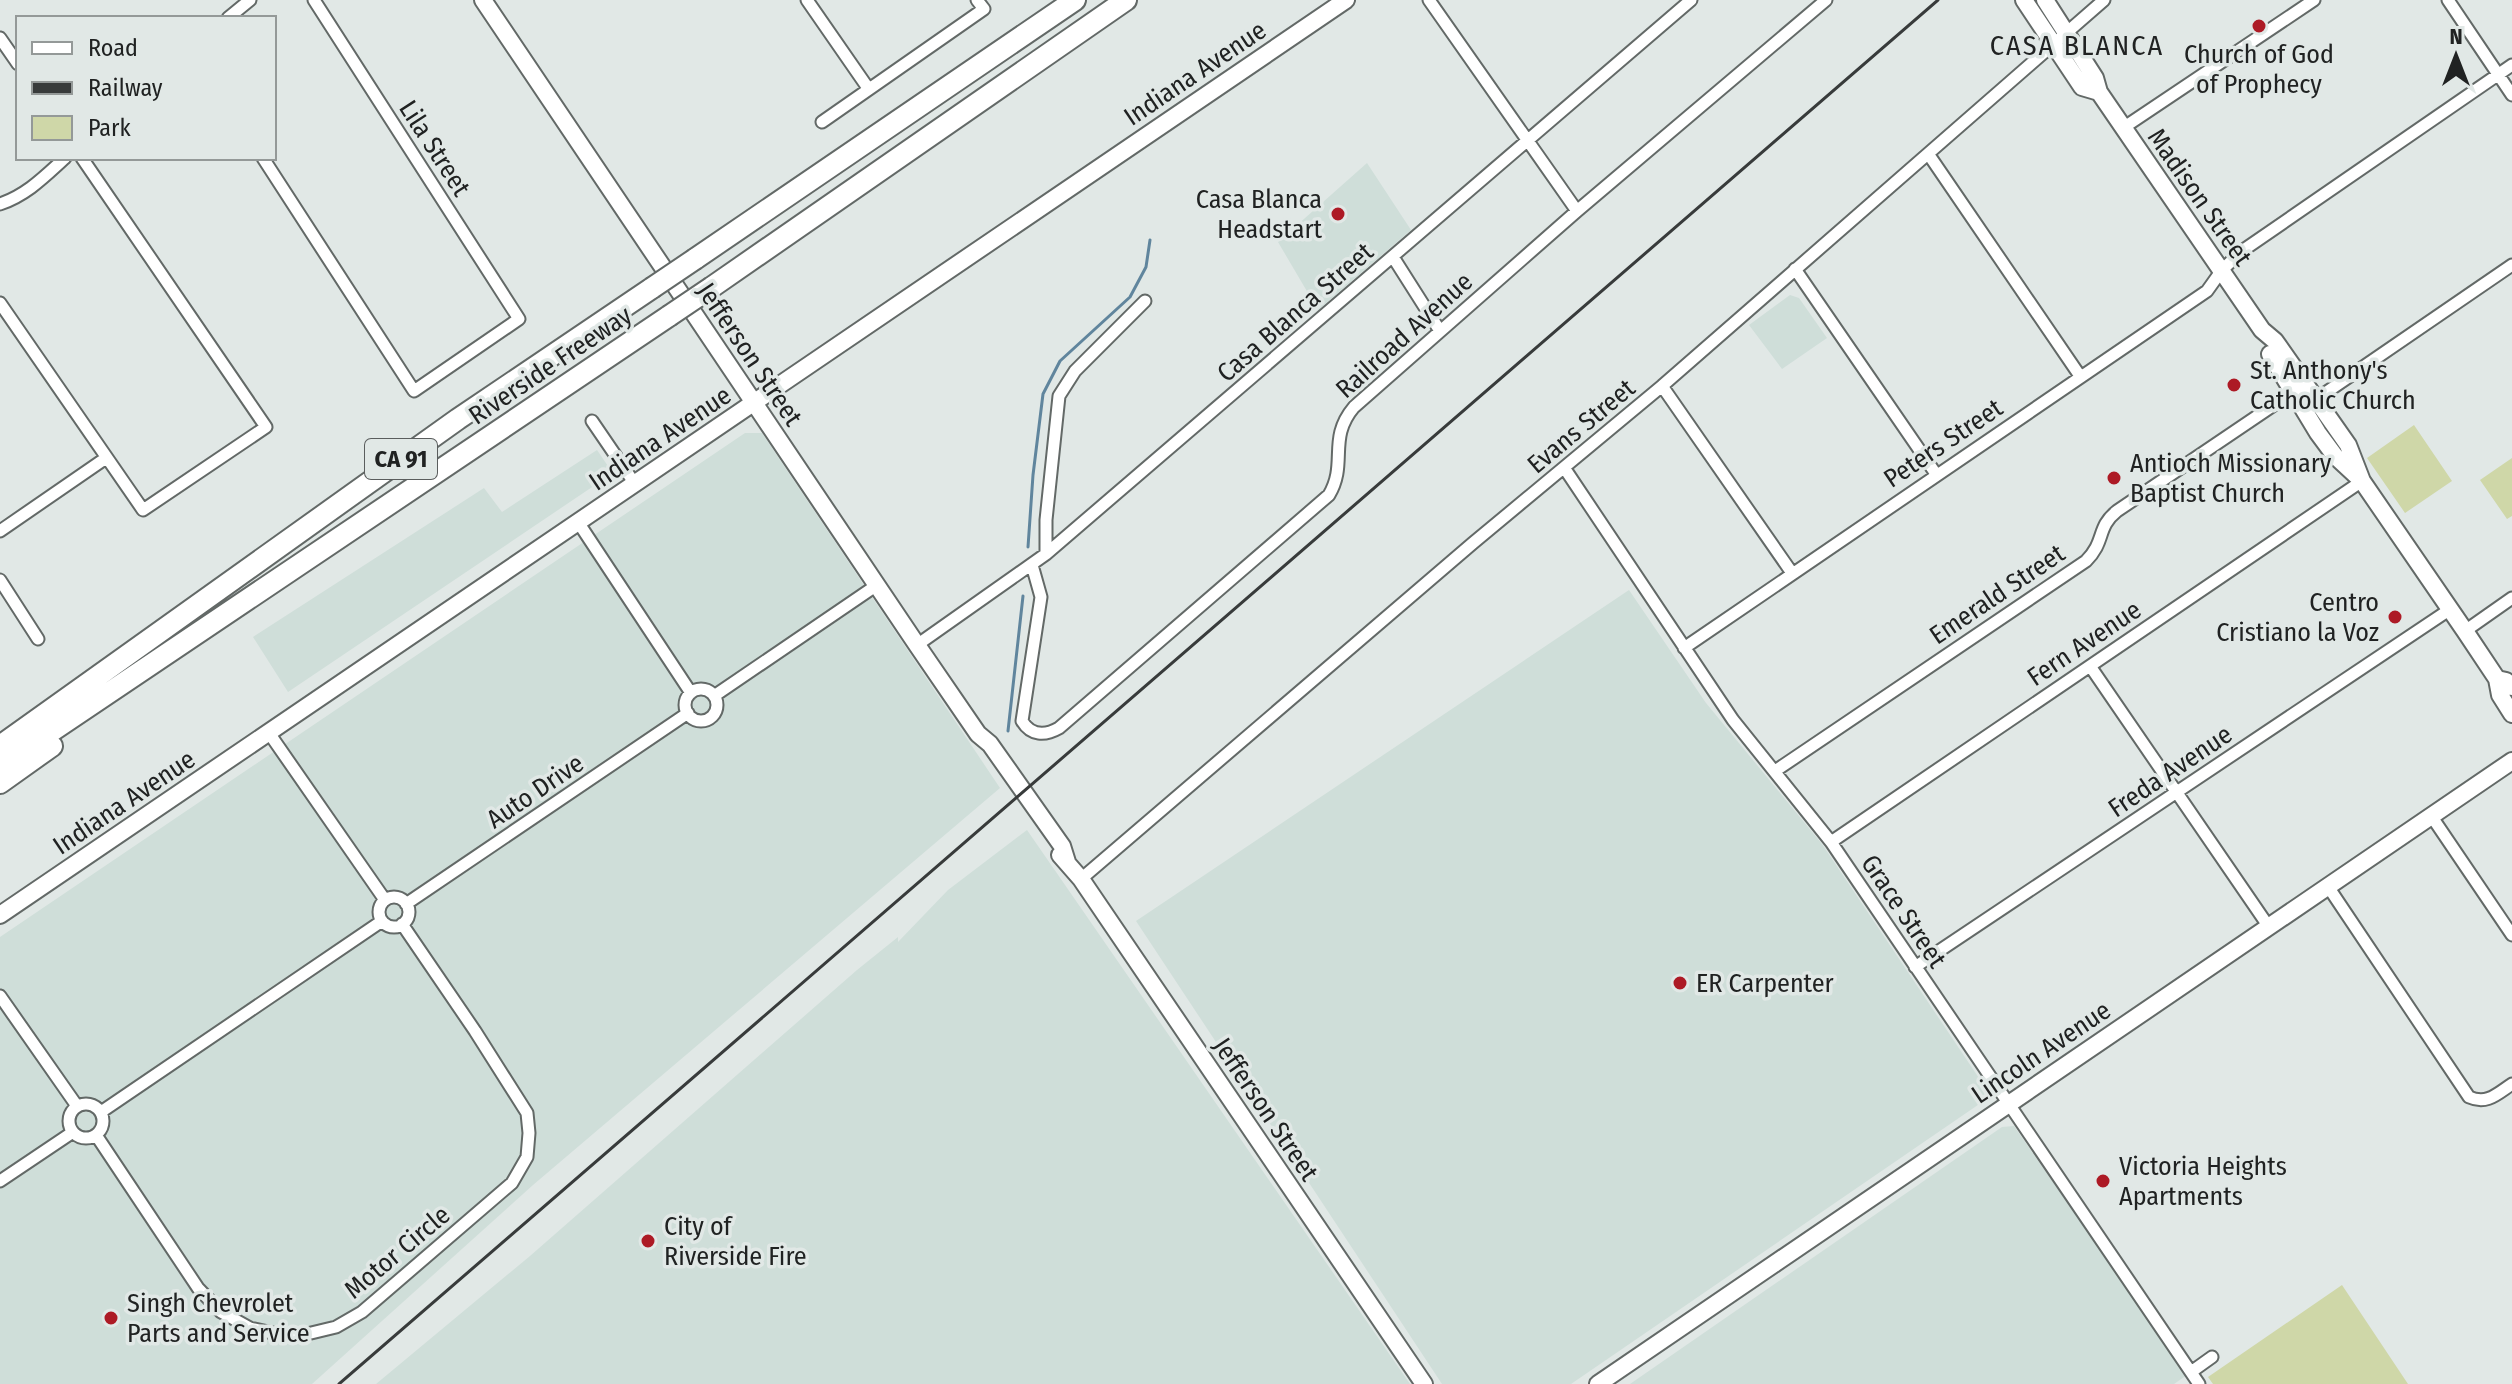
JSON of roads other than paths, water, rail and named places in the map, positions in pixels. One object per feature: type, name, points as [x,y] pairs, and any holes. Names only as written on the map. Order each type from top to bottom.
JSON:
[{"type":"highway","name":"Riverside Freeway","points":[[5,739],[458,419],[1075,0]]},
{"type":"highway","name":"Riverside Freeway","points":[[0,766],[712,287],[1126,0]]},
{"type":"highway","points":[[0,783],[53,745],[63,722]]},
{"type":"street","points":[[230,16],[250,0]]},
{"type":"street","name":"Lila Street","points":[[264,160],[414,391],[519,319],[314,0]]},
{"type":"street","name":"Jefferson Street","points":[[483,0],[978,734],[984,750],[1020,803],[1053,850],[1081,879],[1424,1384]]},
{"type":"street","points":[[807,0],[868,88]]},
{"type":"street","name":"Indiana Avenue","points":[[0,915],[1346,0]]},
{"type":"street","points":[[1429,0],[1577,211]]},
{"type":"street","name":"Casa Blanca Street","points":[[917,645],[1046,554],[1691,0]]},
{"type":"street","name":"Railroad Avenue","points":[[1032,565],[1041,597],[1022,721],[1026,728],[1048,734],[1059,728],[1329,495],[1338,471],[1337,446],[1343,420],[1354,407],[1577,211],[1826,0]]},
{"type":"street","name":"Madison Street","points":[[2024,0],[2095,78],[2099,92],[2262,330],[2264,344],[2299,388],[2315,400],[2348,445],[2362,481],[2449,610],[2505,683],[2498,691],[2512,714]]},
{"type":"street","name":"Madison Street","points":[[2045,0],[2061,38]]},
{"type":"street","name":"Evans Street","points":[[1081,879],[1473,543],[1662,386],[2104,0]]},
{"type":"street","points":[[2123,128],[2314,0]]},
{"type":"street","points":[[2448,0],[2512,95]]},
{"type":"street","points":[[822,122],[981,5]]},
{"type":"street","points":[[0,38],[16,61]]},
{"type":"street","name":"Peters Street","points":[[1684,648],[2207,291],[2222,270],[2242,251],[2512,65]]},
{"type":"street","points":[[1929,155],[2080,376]]},
{"type":"street","points":[[0,204],[30,189],[63,160]]},
{"type":"street","points":[[0,303],[143,510],[266,427],[83,160]]},
{"type":"street","points":[[1393,257],[1440,331]]},
{"type":"street","points":[[2315,400],[2512,265]]},
{"type":"street","points":[[1795,269],[1936,474]]},
{"type":"street","points":[[1046,554],[1046,520],[1059,396],[1075,371],[1145,301]]},
{"type":"street","points":[[1662,386],[1792,573]]},
{"type":"street","name":"Madison Street","points":[[2299,388],[2318,433],[2335,456],[2362,481]]},
{"type":"street","name":"Emerald Street","points":[[1775,771],[2086,561],[2099,549],[2103,526],[2108,518],[2299,388]]},
{"type":"street","points":[[592,421],[635,484]]},
{"type":"street","points":[[0,531],[106,458]]},
{"type":"street","name":"Grace Street","points":[[1565,469],[1733,720],[1831,842],[2199,1384]]},
{"type":"street","name":"Fern Avenue","points":[[1831,842],[2362,481]]},
{"type":"street","points":[[578,522],[691,693]]},
{"type":"street","points":[[0,580],[38,639]]},
{"type":"street","name":"Auto Drive","points":[[406,904],[688,713],[696,719],[710,717],[717,705],[714,696],[877,585]]},
{"type":"street","points":[[2465,631],[2512,598]]},
{"type":"street","name":"Freda Avenue","points":[[1915,967],[2449,610]]},
{"type":"street","points":[[2090,666],[2269,927]]},
{"type":"street","points":[[688,713],[686,700],[691,693],[706,690],[714,696]]},
{"type":"street","points":[[269,733],[385,900]]},
{"type":"street","name":"Lincoln Avenue","points":[[1598,1384],[2512,761]]},
{"type":"street","points":[[2432,817],[2512,935]]},
{"type":"street","points":[[2329,888],[2469,1097],[2478,1101],[2490,1099],[2512,1084]]},
{"type":"street","points":[[397,898],[406,904],[408,913],[402,924],[390,926],[382,921],[379,910],[385,900],[397,898]]},
{"type":"street","points":[[101,1112],[382,921]]},
{"type":"street","name":"Motor Circle","points":[[96,1135],[198,1288],[221,1312],[250,1328],[282,1335],[307,1334],[336,1327],[362,1312],[512,1183],[527,1157],[527,1113],[402,924]]},
{"type":"street","points":[[0,996],[77,1106]]},
{"type":"street","points":[[87,1104],[101,1112],[102,1127],[96,1135],[86,1138],[73,1132],[70,1127],[70,1115],[77,1106],[87,1104]]},
{"type":"street","points":[[0,1181],[73,1132]]},
{"type":"street","points":[[2191,1372],[2212,1357]]},
{"type":"waterway","points":[[1028,547],[1043,394],[1060,361],[1130,297],[1146,267],[1150,240]]},
{"type":"waterway","points":[[1008,731],[1023,596]]},
{"type":"railway","points":[[339,1384],[1938,0]]},
{"type":"place","name":"Church of God of Prophecy","points":[[2259,26]]},
{"type":"place","name":"Casa Blanca Headstart","points":[[1338,214]]},
{"type":"place","name":"St. Anthony's Catholic Church","points":[[2234,385]]},
{"type":"place","name":"Antioch Missionary Baptist Church","points":[[2114,478]]},
{"type":"place","name":"Centro Cristiano la Voz","points":[[2395,617]]},
{"type":"place","name":"ER Carpenter","points":[[1680,983]]},
{"type":"place","name":"Victoria Heights Apartments","points":[[2103,1181]]},
{"type":"place","name":"City of Riverside Fire","points":[[648,1241]]},
{"type":"place","name":"Singh Chevrolet Parts and Service","points":[[111,1318]]},
{"type":"district","name":"CASA BLANCA","points":[[2077,45]]}]
